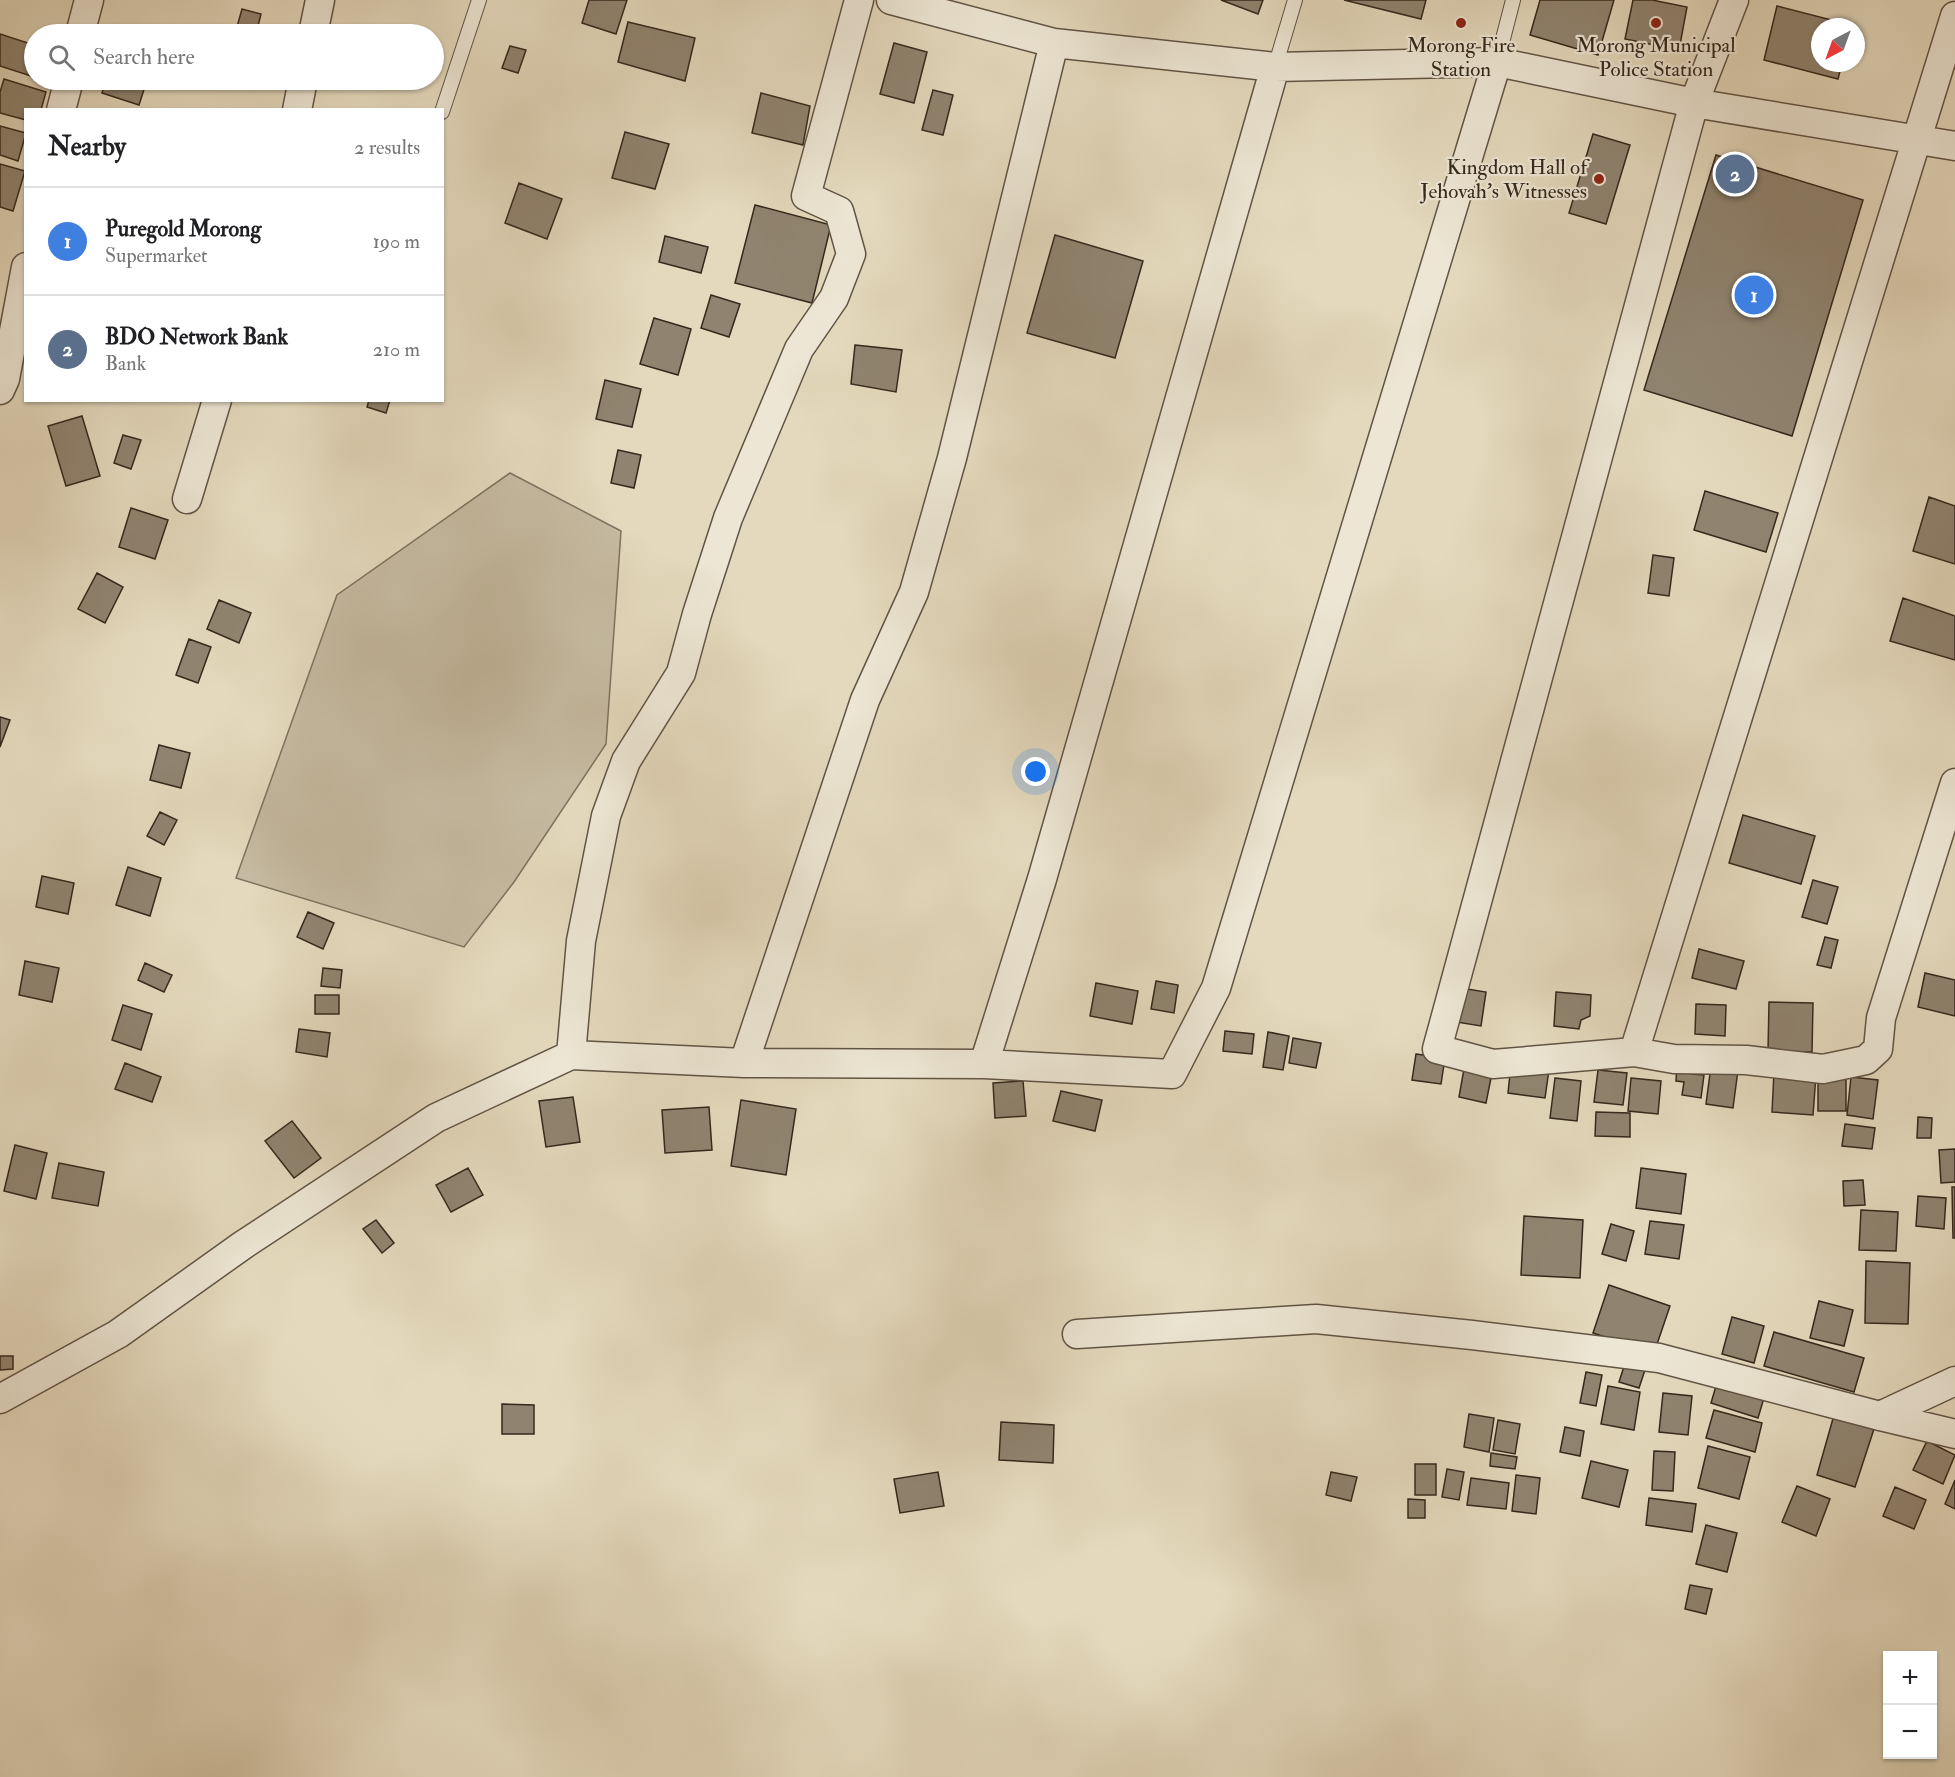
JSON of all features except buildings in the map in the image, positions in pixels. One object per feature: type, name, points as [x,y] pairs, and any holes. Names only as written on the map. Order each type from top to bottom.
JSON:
[{"type":"street","points":[[83,24],[89,0]]},
{"type":"street","points":[[315,24],[320,0]]},
{"type":"street","points":[[571,1055],[581,940],[606,816],[626,761],[681,673],[697,614],[728,518],[799,349],[834,298],[851,254],[839,211],[806,196],[860,0]]},
{"type":"street","points":[[891,0],[1054,43],[1275,66],[1497,62],[1694,103],[1955,146]]},
{"type":"street","points":[[1734,0],[1694,103],[1437,1049],[1493,1064],[1634,1052],[1674,1059],[1746,1060],[1822,1069],[1866,1060],[1878,1049],[1881,1018],[1955,783]]},
{"type":"street","points":[[1634,1052],[1955,16]]},
{"type":"street","points":[[744,1063],[865,699],[914,592],[952,458],[1054,43]]},
{"type":"street","points":[[0,1398],[118,1334],[243,1245],[436,1118],[571,1055],[744,1063],[984,1064],[1172,1074],[1216,988],[1497,62]]},
{"type":"street","points":[[984,1064],[1042,879],[1275,66]]},
{"type":"street","points":[[62,108],[66,90]]},
{"type":"street","points":[[297,108],[301,90]]},
{"type":"street","points":[[0,390],[5,379],[24,278]]},
{"type":"street","points":[[187,499],[216,402]]},
{"type":"street","points":[[1077,1334],[1316,1319],[1339,1321],[1659,1358],[1955,1434]]},
{"type":"street","points":[[1880,1416],[1955,1381]]},
{"type":"lane","points":[[443,108],[479,0]]},
{"type":"lane","points":[[1275,66],[1295,0]]},
{"type":"lane","points":[[1497,62],[1513,0]]},
{"type":"shaded area","points":[[510,473],[621,531],[606,744],[514,882],[464,947],[236,878],[337,595]]},
{"type":"place","name":"Morong Fire Station","points":[[1461,23]]},
{"type":"place","name":"Morong Municipal Police Station","points":[[1656,23]]},
{"type":"place","name":"BDO Network Bank","points":[[1735,174]]},
{"type":"place","name":"Kingdom Hall of Jehovah's Witnesses","points":[[1599,179]]},
{"type":"place","name":"Puregold Morong","points":[[1754,295]]}]
